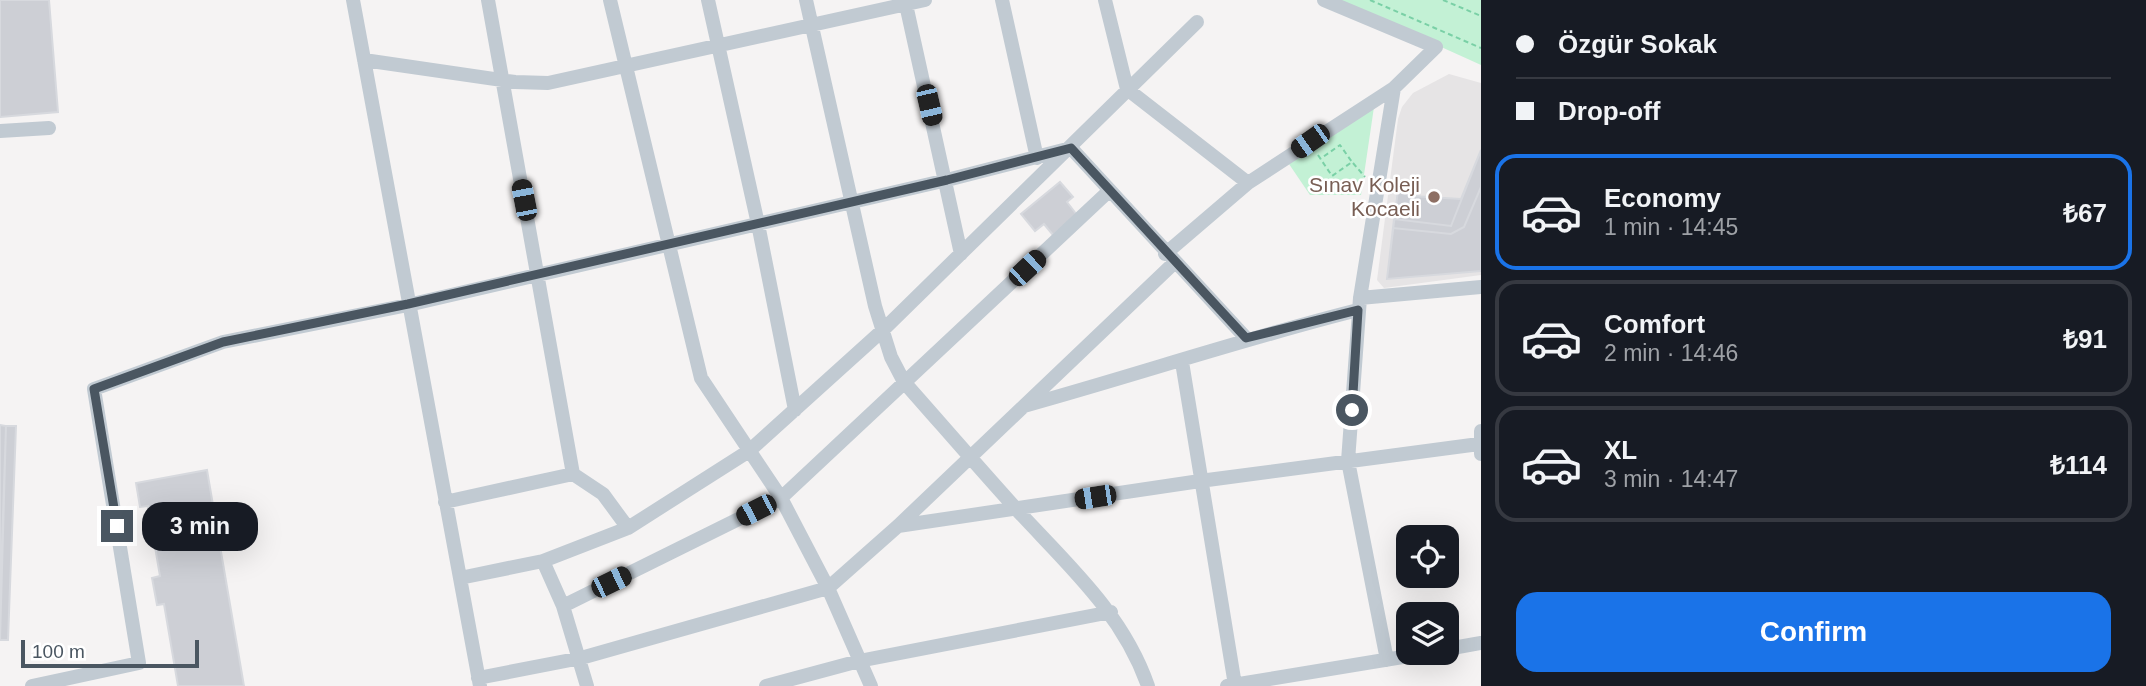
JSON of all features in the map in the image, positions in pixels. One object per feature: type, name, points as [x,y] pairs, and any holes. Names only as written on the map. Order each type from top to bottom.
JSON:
[{"type":"street","points":[[353,0],[479,682],[581,658],[828,588],[898,526],[1248,183],[1394,88],[1436,47],[1324,0]]},
{"type":"street","points":[[488,0],[573,474]]},
{"type":"street","points":[[610,0],[701,379],[780,498],[828,588],[871,686]]},
{"type":"street","points":[[708,0],[758,224],[795,410]]},
{"type":"street","points":[[806,0],[850,201],[891,358],[904,382],[1111,612],[1133,648],[1148,686]]},
{"type":"street","points":[[364,61],[548,83],[906,2],[925,0]]},
{"type":"street","points":[[1002,0],[1037,158]]},
{"type":"street","points":[[1105,0],[1127,89],[1248,183]]},
{"type":"street","points":[[906,2],[947,180],[961,254]]},
{"type":"street","points":[[460,578],[542,561],[628,528],[749,451],[883,330],[1197,22]]},
{"type":"street","points":[[1387,660],[1348,461],[1359,304],[1375,190],[1394,88]]},
{"type":"street","points":[[0,131],[49,128]]},
{"type":"street","points":[[32,686],[139,663],[94,389],[223,342],[408,304],[538,272],[758,224],[1071,148]]},
{"type":"street","points":[[1071,148],[1246,338]]},
{"type":"street","points":[[563,606],[780,498],[1109,191]]},
{"type":"street","points":[[1019,407],[1182,362],[1246,338],[1359,304],[1481,287]]},
{"type":"street","points":[[1182,362],[1231,685],[1396,658]]},
{"type":"street","points":[[898,526],[1480,443]]},
{"type":"street","points":[[445,502],[573,474],[603,494],[628,528]]},
{"type":"street","points":[[542,561],[563,606],[581,658],[587,686]]},
{"type":"street","points":[[766,686],[859,661],[1111,612]]},
{"type":"street","points":[[1459,647],[1481,643]]},
{"type":"path","points":[[1370,0],[1481,48]]},
{"type":"path","points":[[1443,0],[1481,16]]},
{"type":"path","points":[[1352,162],[1332,176],[1321,159],[1340,145],[1375,190]]},
{"type":"shaded area","name":"Sınav Koleji Kocaeli","points":[[1449,74],[1481,83],[1481,275],[1384,288],[1377,280],[1398,119],[1402,107],[1413,93]]},
{"type":"green space","points":[[1337,0],[1481,0],[1481,65],[1470,60]]},
{"type":"green space","points":[[1374,107],[1361,195],[1310,195],[1289,164]]},
{"type":"building","points":[[0,0],[49,0],[58,112],[0,117]]},
{"type":"building","points":[[1481,150],[1481,271],[1387,279],[1398,190],[1413,191],[1412,196],[1461,199]]},
{"type":"building","points":[[1481,150],[1481,271],[1387,279],[1394,219],[1451,226]]},
{"type":"building","points":[[1060,182],[1073,197],[1067,202],[1077,215],[1053,235],[1044,224],[1035,231],[1021,214]]},
{"type":"building","points":[[1481,187],[1481,271],[1387,279],[1393,228],[1451,234],[1464,227]]},
{"type":"building","points":[[0,425],[6,426],[0,605]]},
{"type":"building","points":[[6,426],[16,426],[8,640],[0,640]]},
{"type":"building","points":[[207,470],[244,686],[178,686],[164,604],[157,605],[152,578],[160,576],[148,506],[140,507],[136,483]]},
{"type":"place","name":"Sınav Koleji Kocaeli","points":[[1434,197]]},
{"type":"route","points":[[117,526],[94,389],[223,342],[408,304],[564,266],[758,224],[1071,148],[1165,254],[1246,338],[1358,310],[1352,410]]}]
